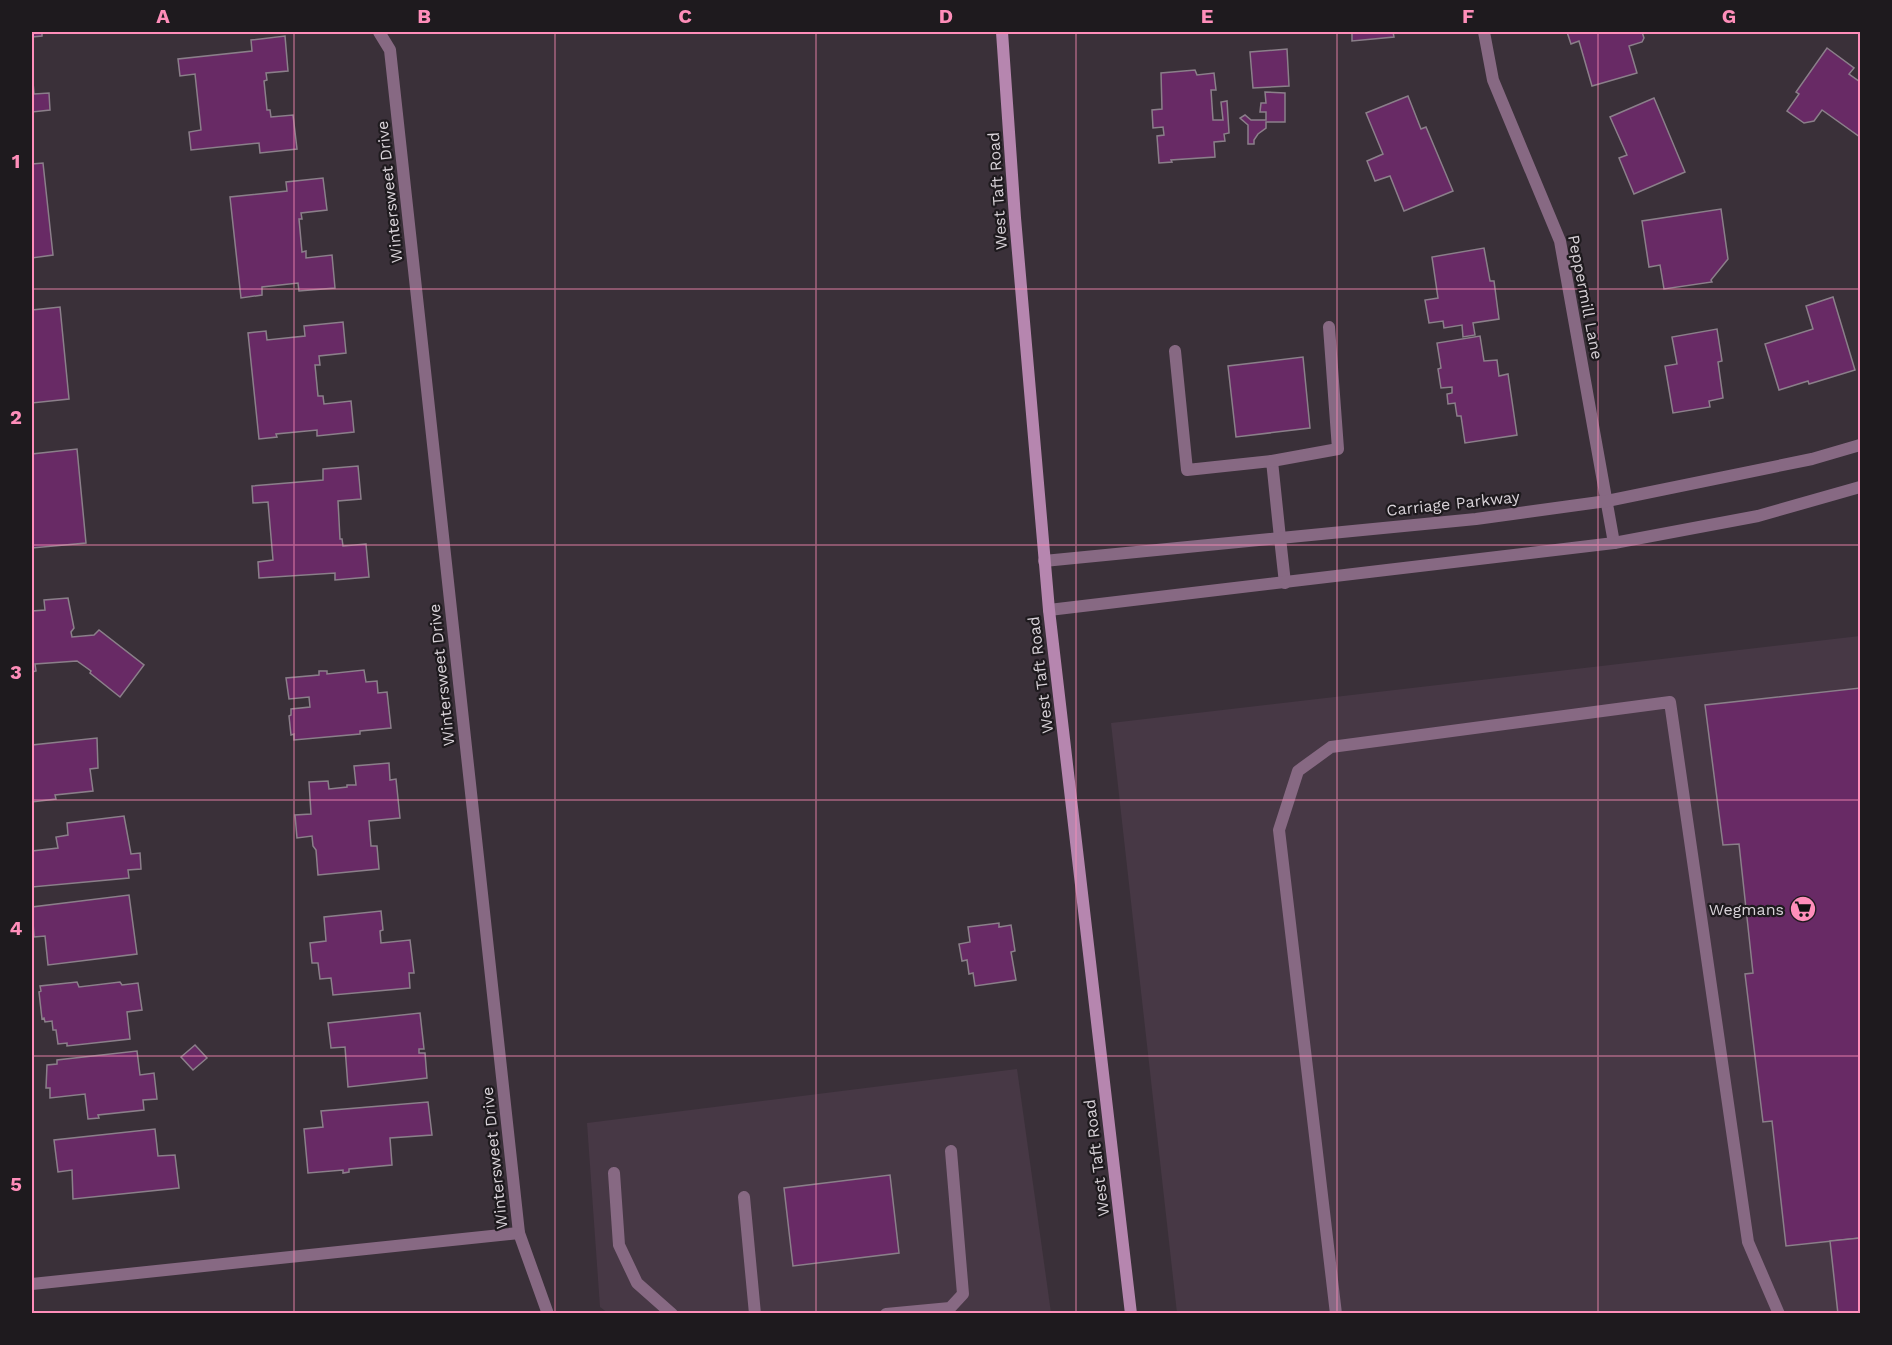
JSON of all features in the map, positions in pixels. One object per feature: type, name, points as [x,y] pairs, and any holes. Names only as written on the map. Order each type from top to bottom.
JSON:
[{"type":"main road","name":"West Taft Road","points":[[1002,32],[1013,196],[1048,610],[1131,1314]]},
{"type":"street","name":"Wintersweet Drive","points":[[379,32],[390,50],[519,1233],[548,1314]]},
{"type":"street","name":"Peppermill Lane","points":[[1484,32],[1493,80],[1560,241],[1614,543]]},
{"type":"street","points":[[1175,351],[1187,470],[1272,461],[1338,449],[1329,327]]},
{"type":"street","name":"Carriage Parkway","points":[[1044,561],[1476,519],[1607,501],[1812,459],[1860,445]]},
{"type":"street","points":[[1272,461],[1285,583]]},
{"type":"street","points":[[1048,610],[1614,543],[1758,516],[1860,487]]},
{"type":"street","points":[[1336,1314],[1279,830],[1298,771],[1331,747],[1670,702],[1748,1242],[1779,1314]]},
{"type":"street","points":[[886,1314],[950,1308],[963,1294],[951,1151]]},
{"type":"street","points":[[614,1173],[619,1245],[638,1283],[672,1314]]},
{"type":"street","points":[[744,1197],[755,1314]]},
{"type":"street","points":[[32,1284],[519,1233]]},
{"type":"shaded area","points":[[1860,636],[1860,1313],[1177,1313],[1111,723]]},
{"type":"shaded area","points":[[1017,1069],[1051,1313],[608,1313],[600,1307],[587,1123]]},
{"type":"building","points":[[32,32],[42,32],[42,36],[32,37]]},
{"type":"building","points":[[1352,32],[1393,32],[1394,37],[1352,41]]},
{"type":"building","points":[[1567,32],[1642,32],[1644,38],[1642,42],[1629,46],[1637,73],[1592,86],[1579,41],[1571,44]]},
{"type":"building","points":[[285,36],[288,71],[266,73],[267,80],[264,81],[267,110],[270,110],[271,117],[293,115],[297,149],[260,153],[259,143],[191,150],[189,132],[201,130],[195,74],[180,76],[178,59],[252,51],[251,40]]},
{"type":"building","points":[[1827,48],[1854,68],[1849,74],[1860,82],[1860,137],[1822,110],[1814,121],[1804,123],[1787,111],[1799,94],[1796,92]]},
{"type":"building","points":[[1287,49],[1289,86],[1253,88],[1250,52]]},
{"type":"building","points":[[32,70],[34,94],[49,93],[50,110],[32,112]]},
{"type":"building","points":[[1195,70],[1197,75],[1214,73],[1216,90],[1211,90],[1213,120],[1223,120],[1221,102],[1227,101],[1229,133],[1224,134],[1225,141],[1214,142],[1215,157],[1159,163],[1157,136],[1164,135],[1163,127],[1153,128],[1152,110],[1162,109],[1161,73]]},
{"type":"building","points":[[1265,92],[1285,93],[1285,122],[1266,122],[1266,128],[1258,134],[1254,144],[1248,144],[1248,125],[1240,118],[1245,115],[1251,120],[1266,120],[1266,112],[1260,112],[1261,103],[1266,103]]},
{"type":"building","points":[[1408,96],[1421,129],[1426,127],[1453,191],[1404,211],[1390,176],[1375,181],[1367,161],[1383,154],[1366,113]]},
{"type":"building","points":[[1654,98],[1685,172],[1634,194],[1619,158],[1627,155],[1610,117]]},
{"type":"building","points":[[43,163],[53,255],[32,258],[32,164]]},
{"type":"building","points":[[323,178],[327,210],[301,213],[302,219],[299,219],[302,252],[306,251],[306,258],[332,255],[335,288],[299,291],[298,283],[262,287],[262,295],[241,298],[230,197],[287,191],[286,182]]},
{"type":"building","points":[[1721,209],[1728,259],[1711,280],[1712,282],[1664,289],[1660,265],[1649,267],[1642,221]]},
{"type":"building","points":[[1484,248],[1490,281],[1494,281],[1499,319],[1473,323],[1475,335],[1463,337],[1462,325],[1444,328],[1443,321],[1429,323],[1425,300],[1438,298],[1432,257]]},
{"type":"building","points":[[1833,297],[1855,370],[1809,384],[1808,381],[1779,390],[1765,344],[1813,329],[1806,306]]},
{"type":"building","points":[[60,307],[69,399],[32,403],[32,310]]},
{"type":"building","points":[[343,322],[346,353],[319,356],[320,365],[315,365],[318,396],[323,396],[324,404],[351,401],[354,432],[317,436],[317,430],[276,434],[277,437],[259,439],[248,333],[266,331],[267,340],[305,336],[304,326]]},
{"type":"building","points":[[1717,329],[1722,361],[1718,362],[1723,398],[1709,401],[1710,407],[1673,413],[1665,366],[1677,364],[1672,337]]},
{"type":"building","points":[[1480,336],[1484,361],[1497,360],[1499,376],[1508,374],[1517,435],[1465,443],[1461,416],[1457,416],[1455,403],[1448,404],[1447,394],[1452,393],[1452,387],[1441,388],[1437,343]]},
{"type":"building","points":[[1303,357],[1310,428],[1236,437],[1228,366]]},
{"type":"building","points":[[77,449],[86,543],[32,548],[32,454]]},
{"type":"building","points":[[358,466],[361,499],[338,501],[340,539],[342,539],[343,546],[366,544],[369,577],[335,580],[335,573],[259,578],[258,562],[273,560],[268,502],[253,503],[252,486],[323,480],[323,469]]},
{"type":"building","points":[[68,598],[74,628],[71,632],[72,637],[94,635],[99,630],[144,665],[120,697],[77,661],[35,664],[36,671],[32,672],[32,611],[45,610],[44,600]]},
{"type":"building","points":[[364,670],[366,682],[377,681],[378,693],[387,692],[391,728],[360,731],[360,734],[294,740],[294,734],[291,735],[289,716],[291,709],[310,707],[309,697],[289,699],[286,678],[319,675],[319,671],[327,671],[327,674]]},
{"type":"building","name":"Wegmans","points":[[1860,688],[1860,1238],[1786,1246],[1772,1121],[1763,1122],[1745,974],[1753,973],[1739,844],[1723,845],[1705,705]]},
{"type":"building","points":[[97,738],[98,768],[90,769],[93,791],[55,795],[56,799],[32,802],[32,745]]},
{"type":"building","points":[[389,763],[390,780],[396,779],[400,818],[369,821],[371,846],[377,846],[379,869],[318,875],[316,850],[312,836],[297,838],[295,815],[311,814],[309,782],[328,781],[329,789],[356,785],[354,766]]},
{"type":"building","points":[[124,816],[131,854],[140,853],[141,869],[128,870],[129,878],[32,887],[32,851],[58,848],[56,837],[68,835],[67,823]]},
{"type":"building","points":[[129,895],[137,954],[48,965],[45,936],[34,937],[32,907]]},
{"type":"building","points":[[381,911],[383,930],[380,931],[381,943],[410,940],[414,973],[409,973],[410,988],[333,995],[331,978],[320,979],[318,963],[312,963],[310,943],[326,941],[324,917]]},
{"type":"building","points":[[999,923],[999,927],[1011,925],[1015,951],[1011,952],[1016,980],[975,986],[973,973],[969,974],[967,960],[962,961],[959,944],[970,942],[968,927]]},
{"type":"building","points":[[77,982],[79,987],[120,982],[122,985],[138,983],[142,1010],[127,1012],[130,1039],[67,1046],[67,1043],[58,1044],[52,1021],[45,1022],[44,1018],[42,1019],[40,986]]},
{"type":"building","points":[[420,1013],[424,1049],[419,1049],[419,1053],[425,1053],[427,1078],[348,1087],[345,1047],[331,1048],[328,1023]]},
{"type":"building","points":[[195,1045],[207,1058],[193,1070],[181,1057]]},
{"type":"building","points":[[137,1051],[140,1075],[154,1073],[157,1099],[143,1100],[144,1110],[98,1115],[99,1118],[88,1119],[85,1094],[50,1098],[50,1088],[46,1088],[47,1065],[57,1064],[57,1060]]},
{"type":"building","points":[[428,1102],[432,1135],[390,1138],[392,1165],[349,1169],[349,1172],[343,1173],[343,1170],[308,1173],[304,1129],[323,1127],[321,1111]]},
{"type":"building","points":[[155,1129],[158,1156],[175,1155],[179,1188],[73,1199],[72,1170],[58,1172],[54,1140]]},
{"type":"building","points":[[890,1175],[899,1253],[793,1266],[784,1188]]},
{"type":"building","points":[[1860,1238],[1860,1314],[1838,1314],[1830,1241]]},
{"type":"place","name":"Wegmans","points":[[1803,909]]}]
